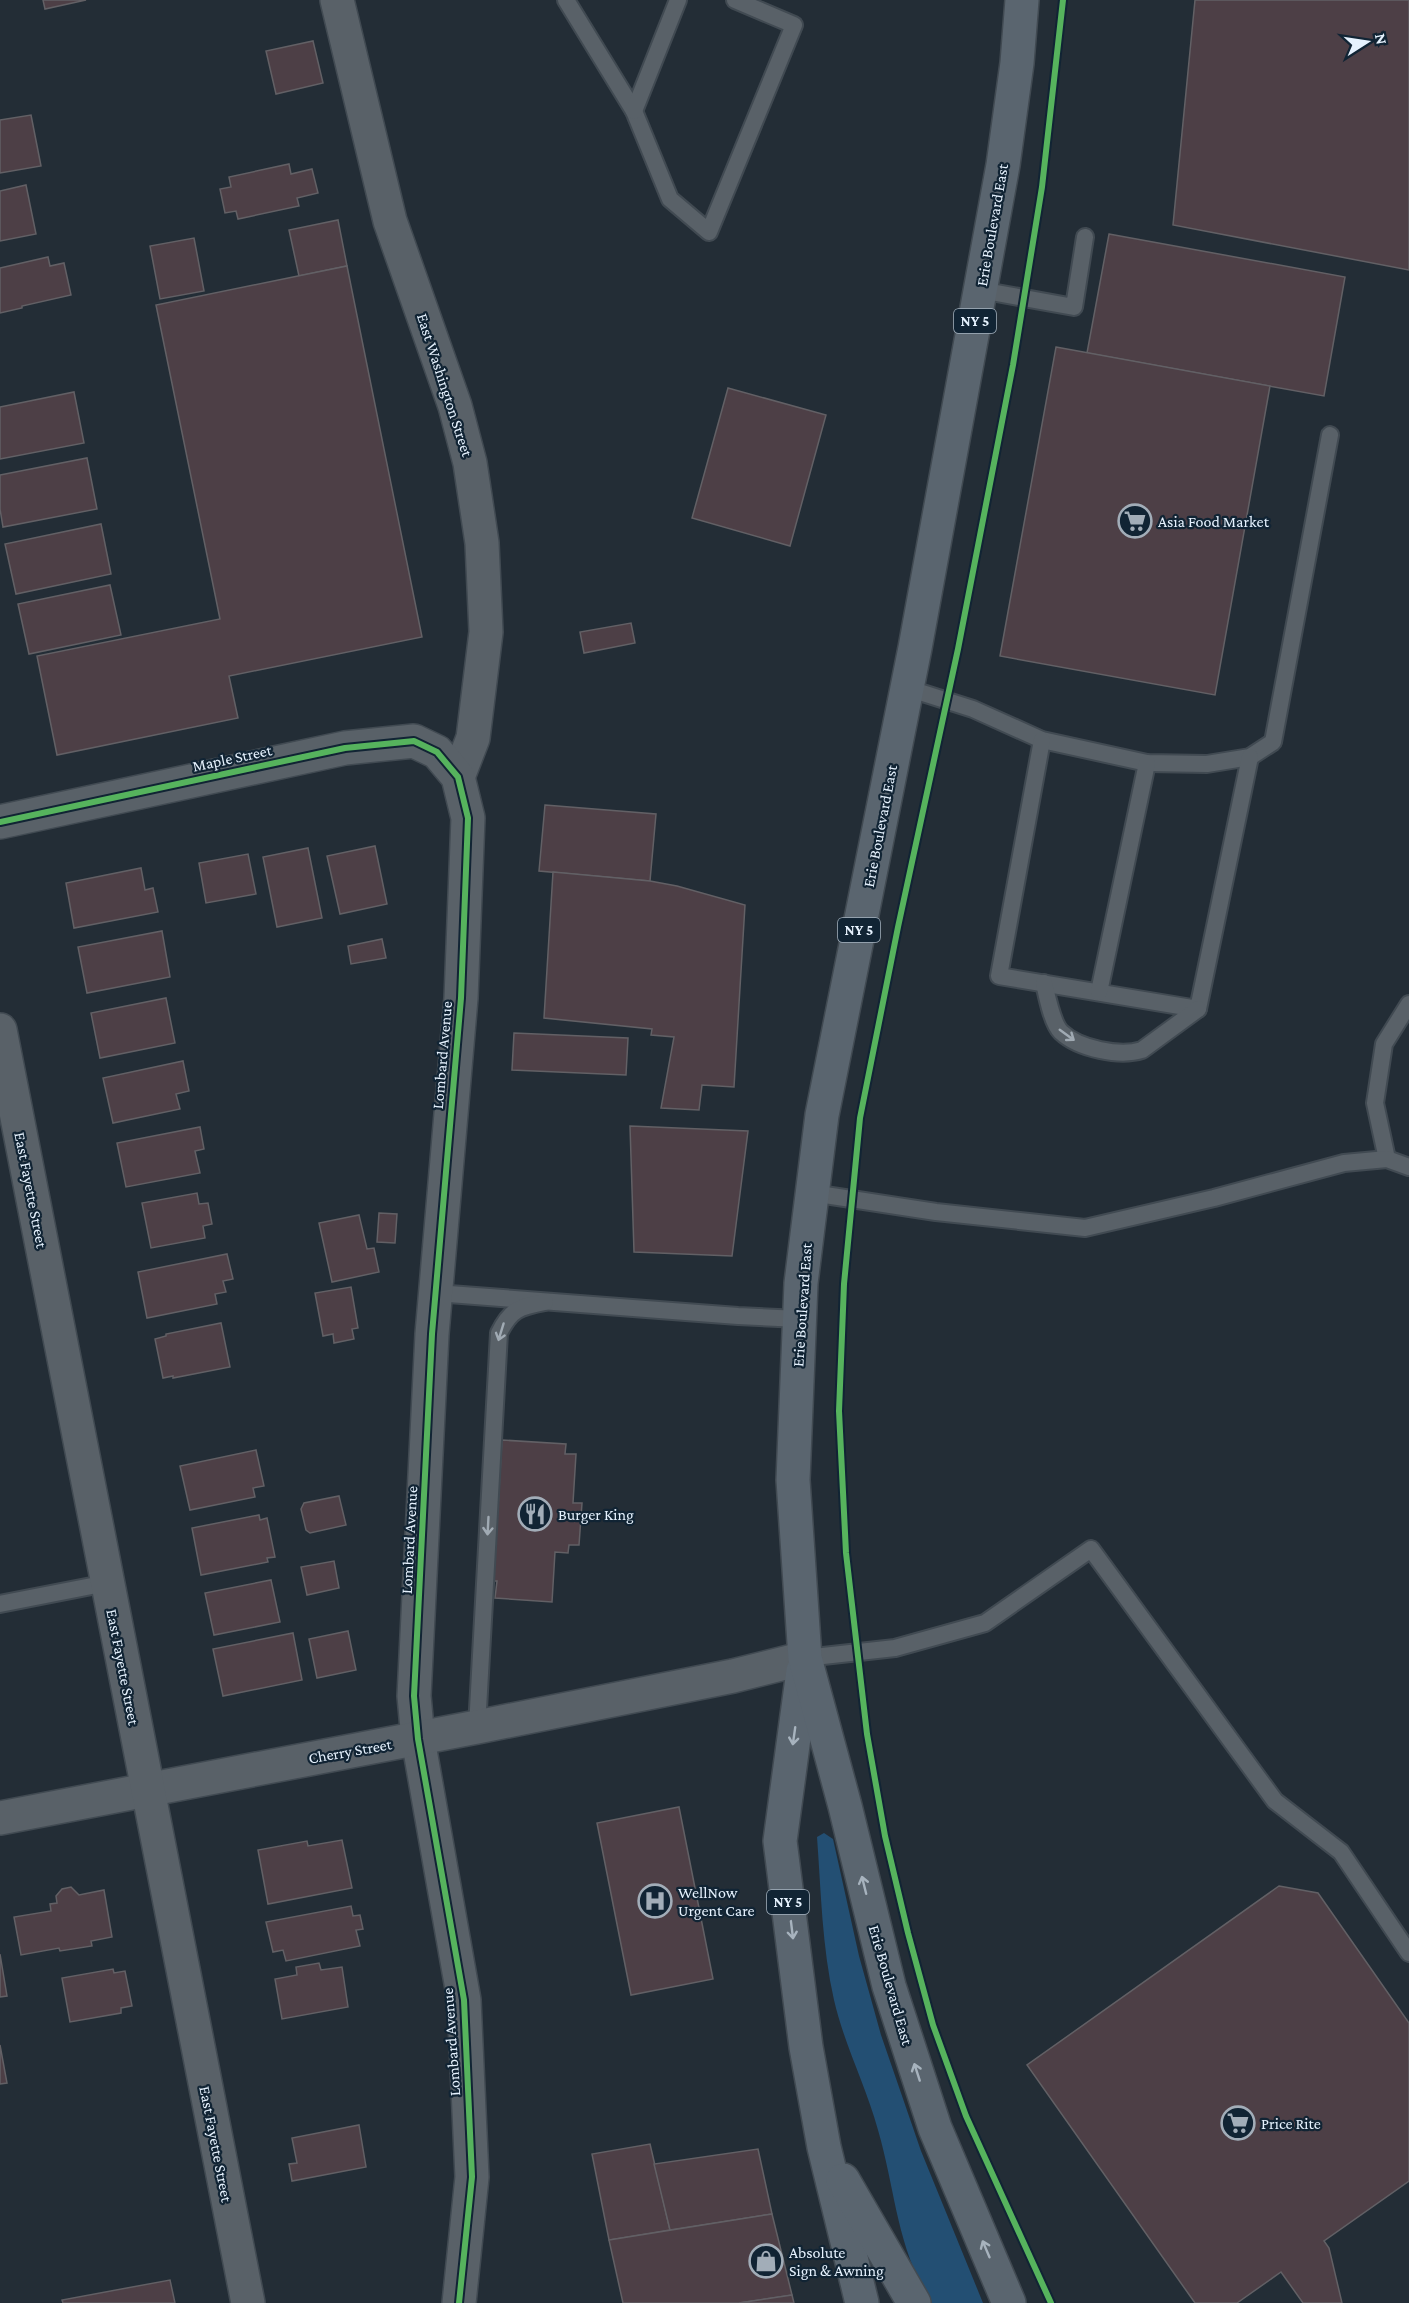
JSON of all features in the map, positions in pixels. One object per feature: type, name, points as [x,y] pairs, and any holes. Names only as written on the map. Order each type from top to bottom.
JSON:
[{"type":"main road","name":"Erie Boulevard East","points":[[1009,2303],[935,2128],[889,1986],[845,1806],[805,1658],[793,1480],[801,1283],[822,1115],[907,688],[1003,165],[1017,63],[1022,0]]},
{"type":"main road","name":"Erie Boulevard East","points":[[805,1658],[780,1841],[806,2047],[824,2147],[862,2303]]},
{"type":"main road","points":[[824,2147],[914,2303]]},
{"type":"street","name":"East Washington Street","points":[[337,0],[390,221],[454,406],[470,463],[479,520],[486,632],[473,738],[458,777]]},
{"type":"street","name":"Maple Street","points":[[0,822],[345,747],[414,741],[437,752],[458,777]]},
{"type":"street","name":"Lombard Avenue","points":[[458,777],[468,818],[467,854],[460,998],[436,1293],[414,1696],[418,1738],[464,2000],[472,2177],[459,2303]]},
{"type":"street","name":"East Fayette Street","points":[[0,1030],[248,2303]]},
{"type":"street","name":"Cherry Street","points":[[0,1818],[147,1788],[477,1727],[733,1676],[805,1658]]},
{"type":"lane","points":[[566,0],[634,111],[670,199],[709,232],[794,25],[735,0]]},
{"type":"lane","points":[[634,111],[678,0]]},
{"type":"lane","points":[[980,290],[1074,307],[1085,237]]},
{"type":"lane","points":[[907,688],[974,709],[1042,740],[1147,763],[1207,764],[1250,757],[1274,742],[1330,435]]},
{"type":"lane","points":[[1042,740],[999,976],[1198,1009]]},
{"type":"lane","points":[[1044,983],[1060,1032],[1090,1049],[1133,1053],[1142,1050],[1198,1009],[1250,757]]},
{"type":"lane","points":[[1099,992],[1147,763]]},
{"type":"lane","points":[[1387,1159],[1375,1103],[1384,1044],[1409,1004]]},
{"type":"lane","points":[[812,1193],[936,1212],[1085,1228],[1214,1198],[1344,1163],[1387,1159],[1409,1167]]},
{"type":"lane","points":[[436,1293],[800,1319]]},
{"type":"lane","points":[[477,1727],[499,1333],[508,1316],[521,1307],[545,1302]]},
{"type":"lane","points":[[805,1658],[895,1647],[985,1623],[1090,1549],[1275,1801],[1341,1852],[1409,1953]]},
{"type":"lane","points":[[0,1604],[107,1582]]},
{"type":"shaded area","points":[[824,1833],[833,1839],[859,1956],[881,2035],[921,2151],[983,2303],[931,2303],[910,2260],[878,2130],[843,2033],[834,2000],[824,1939],[817,1837]]},
{"type":"building","points":[[43,0],[86,0],[45,9]]},
{"type":"building","points":[[1195,0],[1409,0],[1409,270],[1173,225]]},
{"type":"building","points":[[313,41],[323,83],[276,94],[266,51]]},
{"type":"building","points":[[31,115],[41,166],[0,173],[0,120]]},
{"type":"building","points":[[289,164],[291,174],[312,169],[318,193],[297,198],[299,206],[238,219],[236,211],[225,213],[220,189],[231,187],[229,177]]},
{"type":"building","points":[[26,185],[36,234],[0,241],[0,191]]},
{"type":"building","points":[[338,220],[347,266],[299,276],[289,230]]},
{"type":"building","points":[[1109,234],[1345,277],[1324,396],[1087,353]]},
{"type":"building","points":[[194,238],[204,291],[160,299],[150,246]]},
{"type":"building","points":[[48,257],[50,266],[64,263],[71,295],[0,313],[0,268]]},
{"type":"building","points":[[347,266],[422,637],[229,676],[238,718],[57,755],[37,656],[220,619],[156,305]]},
{"type":"building","name":"Asia Food Market","points":[[1056,347],[1270,386],[1215,695],[1000,656]]},
{"type":"building","points":[[728,388],[826,415],[790,546],[692,518]]},
{"type":"building","points":[[74,392],[84,443],[0,459],[0,407]]},
{"type":"building","points":[[87,458],[97,509],[3,527],[0,509],[0,475]]},
{"type":"building","points":[[101,524],[111,574],[16,594],[5,544]]},
{"type":"building","points":[[110,585],[121,635],[29,654],[18,604]]},
{"type":"building","points":[[631,623],[635,643],[584,653],[580,632]]},
{"type":"building","points":[[545,805],[656,814],[650,881],[539,871]]},
{"type":"building","points":[[375,846],[387,904],[340,914],[327,856]]},
{"type":"building","points":[[308,848],[322,918],[277,927],[263,857]]},
{"type":"building","points":[[248,854],[256,894],[206,903],[199,863]]},
{"type":"building","points":[[141,868],[145,890],[153,888],[158,912],[74,928],[66,883]]},
{"type":"building","points":[[553,872],[650,881],[745,905],[734,1087],[702,1085],[699,1110],[661,1108],[674,1037],[651,1035],[652,1029],[544,1018]]},
{"type":"building","points":[[162,931],[170,977],[87,993],[78,947]]},
{"type":"building","points":[[382,939],[386,958],[351,964],[348,946]]},
{"type":"building","points":[[166,998],[175,1043],[100,1058],[91,1013]]},
{"type":"building","points":[[514,1033],[628,1038],[626,1075],[512,1070]]},
{"type":"building","points":[[183,1061],[189,1091],[176,1094],[180,1109],[113,1123],[103,1078]]},
{"type":"building","points":[[630,1126],[748,1131],[732,1256],[634,1252]]},
{"type":"building","points":[[200,1127],[204,1149],[195,1151],[200,1173],[126,1187],[117,1143]]},
{"type":"building","points":[[197,1193],[199,1204],[208,1203],[212,1224],[203,1226],[205,1238],[151,1248],[142,1203]]},
{"type":"building","points":[[379,1213],[397,1214],[395,1243],[377,1242]]},
{"type":"building","points":[[359,1215],[367,1249],[374,1248],[379,1272],[332,1282],[319,1223]]},
{"type":"building","points":[[227,1254],[233,1279],[223,1281],[226,1292],[215,1294],[217,1304],[147,1318],[138,1272]]},
{"type":"building","points":[[351,1287],[358,1328],[352,1329],[354,1339],[334,1343],[333,1334],[323,1336],[315,1293]]},
{"type":"building","points":[[221,1323],[230,1367],[163,1378],[155,1339],[166,1336],[166,1334]]},
{"type":"building","name":"Burger King","points":[[502,1440],[566,1444],[565,1454],[576,1454],[573,1503],[582,1503],[579,1545],[569,1545],[568,1553],[555,1552],[552,1602],[495,1598],[497,1581],[492,1581],[490,1506],[498,1507]]},
{"type":"building","points":[[256,1450],[264,1486],[253,1488],[255,1497],[190,1510],[180,1466]]},
{"type":"building","points":[[339,1496],[346,1525],[310,1533],[306,1530],[301,1509],[304,1503]]},
{"type":"building","points":[[259,1515],[260,1520],[267,1518],[275,1557],[267,1558],[268,1562],[201,1575],[192,1528]]},
{"type":"building","points":[[334,1561],[339,1588],[307,1595],[301,1567]]},
{"type":"building","points":[[271,1580],[280,1622],[214,1635],[205,1593]]},
{"type":"building","points":[[348,1631],[356,1670],[317,1678],[309,1639]]},
{"type":"building","points":[[293,1633],[302,1680],[223,1696],[213,1649]]},
{"type":"building","name":"WellNow Urgent Care","points":[[679,1807],[713,1979],[631,1995],[597,1823]]},
{"type":"building","points":[[342,1840],[352,1888],[268,1904],[258,1850],[307,1841],[308,1846]]},
{"type":"building","name":"Price Rite","points":[[1279,1886],[1318,1893],[1409,2023],[1409,2181],[1324,2241],[1329,2248],[1342,2303],[1303,2303],[1281,2272],[1237,2303],[1195,2303],[1027,2065]]},
{"type":"building","points":[[71,1887],[79,1895],[104,1890],[112,1937],[91,1941],[92,1946],[60,1951],[59,1948],[21,1955],[14,1917],[51,1911],[50,1904],[57,1903],[56,1896],[62,1889]]},
{"type":"building","points":[[351,1906],[353,1916],[360,1915],[363,1929],[356,1930],[360,1946],[286,1961],[283,1950],[273,1952],[266,1922]]},
{"type":"building","points":[[0,1954],[7,1996],[0,1997]]},
{"type":"building","points":[[319,1963],[321,1970],[342,1967],[348,2007],[282,2019],[275,1979],[297,1975],[296,1967]]},
{"type":"building","points":[[113,1969],[114,1973],[125,1971],[132,2006],[121,2008],[121,2013],[70,2022],[62,1978]]},
{"type":"building","points":[[0,2045],[7,2083],[0,2084]]},
{"type":"building","points":[[359,2125],[366,2167],[292,2181],[289,2164],[297,2163],[292,2138]]},
{"type":"building","points":[[650,2144],[670,2230],[609,2240],[592,2154]]},
{"type":"building","points":[[758,2149],[772,2214],[670,2230],[654,2164]]},
{"type":"building","points":[[772,2214],[792,2295],[739,2303],[623,2303],[609,2240]]},
{"type":"building","points":[[170,2280],[175,2303],[63,2303],[62,2300]]},
{"type":"building","points":[[792,2295],[794,2303],[739,2303]]},
{"type":"cycle path","points":[[1051,2303],[966,2116],[933,2025],[908,1933],[885,1836],[867,1734],[846,1553],[839,1411],[844,1284],[860,1118],[898,927],[958,649],[1013,365],[1042,187],[1063,0]]},
{"type":"cycle path","points":[[0,822],[345,748],[414,741],[437,752],[458,777],[468,818],[461,998],[432,1334],[414,1696],[418,1739],[464,2000],[472,2177],[459,2303]]},
{"type":"place","name":"Asia Food Market","points":[[1135,521]]},
{"type":"place","name":"Burger King","points":[[535,1514]]},
{"type":"place","name":"WellNow Urgent Care","points":[[655,1901]]},
{"type":"place","name":"Price Rite","points":[[1238,2123]]},
{"type":"place","name":"Absolute Sign & Awning","points":[[766,2261]]}]
